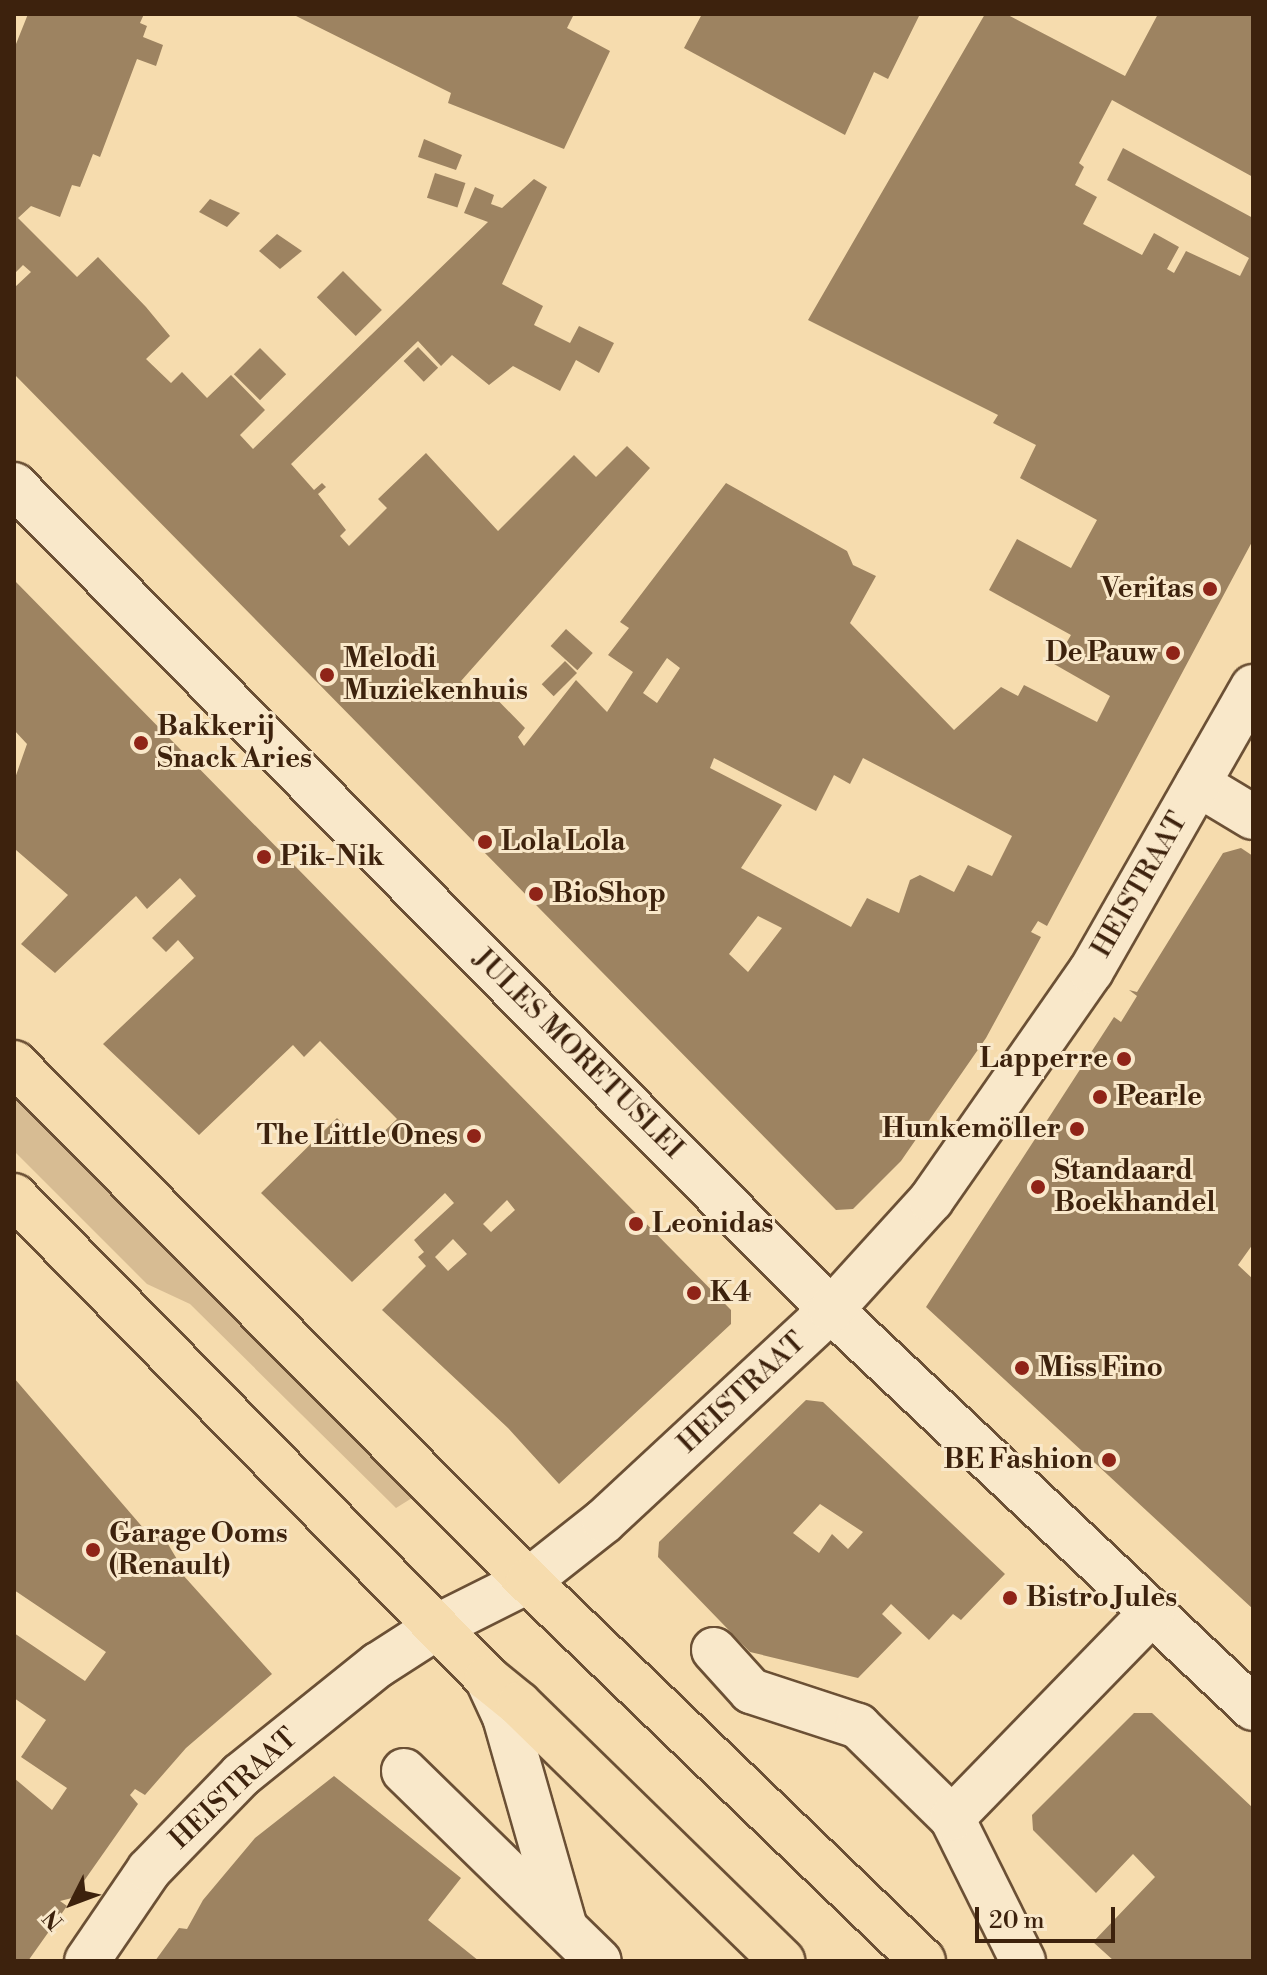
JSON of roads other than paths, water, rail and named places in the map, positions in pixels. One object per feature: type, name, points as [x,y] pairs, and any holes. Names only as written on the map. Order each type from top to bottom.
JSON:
[{"type":"highway","points":[[14,1063],[528,1581],[923,1961]]},
{"type":"highway","points":[[14,1196],[440,1625],[487,1678],[519,1704],[782,1961]]},
{"type":"street","name":"JULES MORETUSLEI","points":[[14,485],[831,1310],[1253,1708]]},
{"type":"street","name":"HEISTRAAT","points":[[87,1961],[149,1870],[241,1775],[378,1665],[440,1625],[528,1581],[604,1521],[831,1310],[931,1200],[1091,971],[1253,687]]},
{"type":"street","points":[[1198,784],[1253,817]]},
{"type":"street","points":[[952,1818],[1152,1612]]},
{"type":"street","points":[[714,1650],[751,1691],[858,1726],[952,1818],[1023,1961]]},
{"type":"street","points":[[487,1678],[505,1717],[565,1928]]},
{"type":"street","points":[[404,1771],[599,1961]]},
{"type":"place","name":"Veritas","points":[[1210,589]]},
{"type":"place","name":"De Pauw","points":[[1173,653]]},
{"type":"place","name":"Melodi Muziekenhuis","points":[[327,675]]},
{"type":"place","name":"Bakkerij Snack Aries","points":[[141,743]]},
{"type":"place","name":"Lola Lola","points":[[485,842]]},
{"type":"place","name":"Pik-Nik","points":[[264,857]]},
{"type":"place","name":"BioShop","points":[[536,894]]},
{"type":"place","name":"Lapperre","points":[[1124,1059]]},
{"type":"place","name":"Pearle","points":[[1100,1097]]},
{"type":"place","name":"Hunkemöller","points":[[1077,1129]]},
{"type":"place","name":"The Little Ones","points":[[474,1136]]},
{"type":"place","name":"Standaard Boekhandel","points":[[1038,1187]]},
{"type":"place","name":"Leonidas","points":[[636,1224]]},
{"type":"place","name":"K4","points":[[694,1293]]},
{"type":"place","name":"Miss Fino","points":[[1022,1368]]},
{"type":"place","name":"BE Fashion","points":[[1109,1460]]},
{"type":"place","name":"Garage Ooms (Renault)","points":[[93,1550]]},
{"type":"place","name":"Bistro Jules","points":[[1010,1598]]}]
